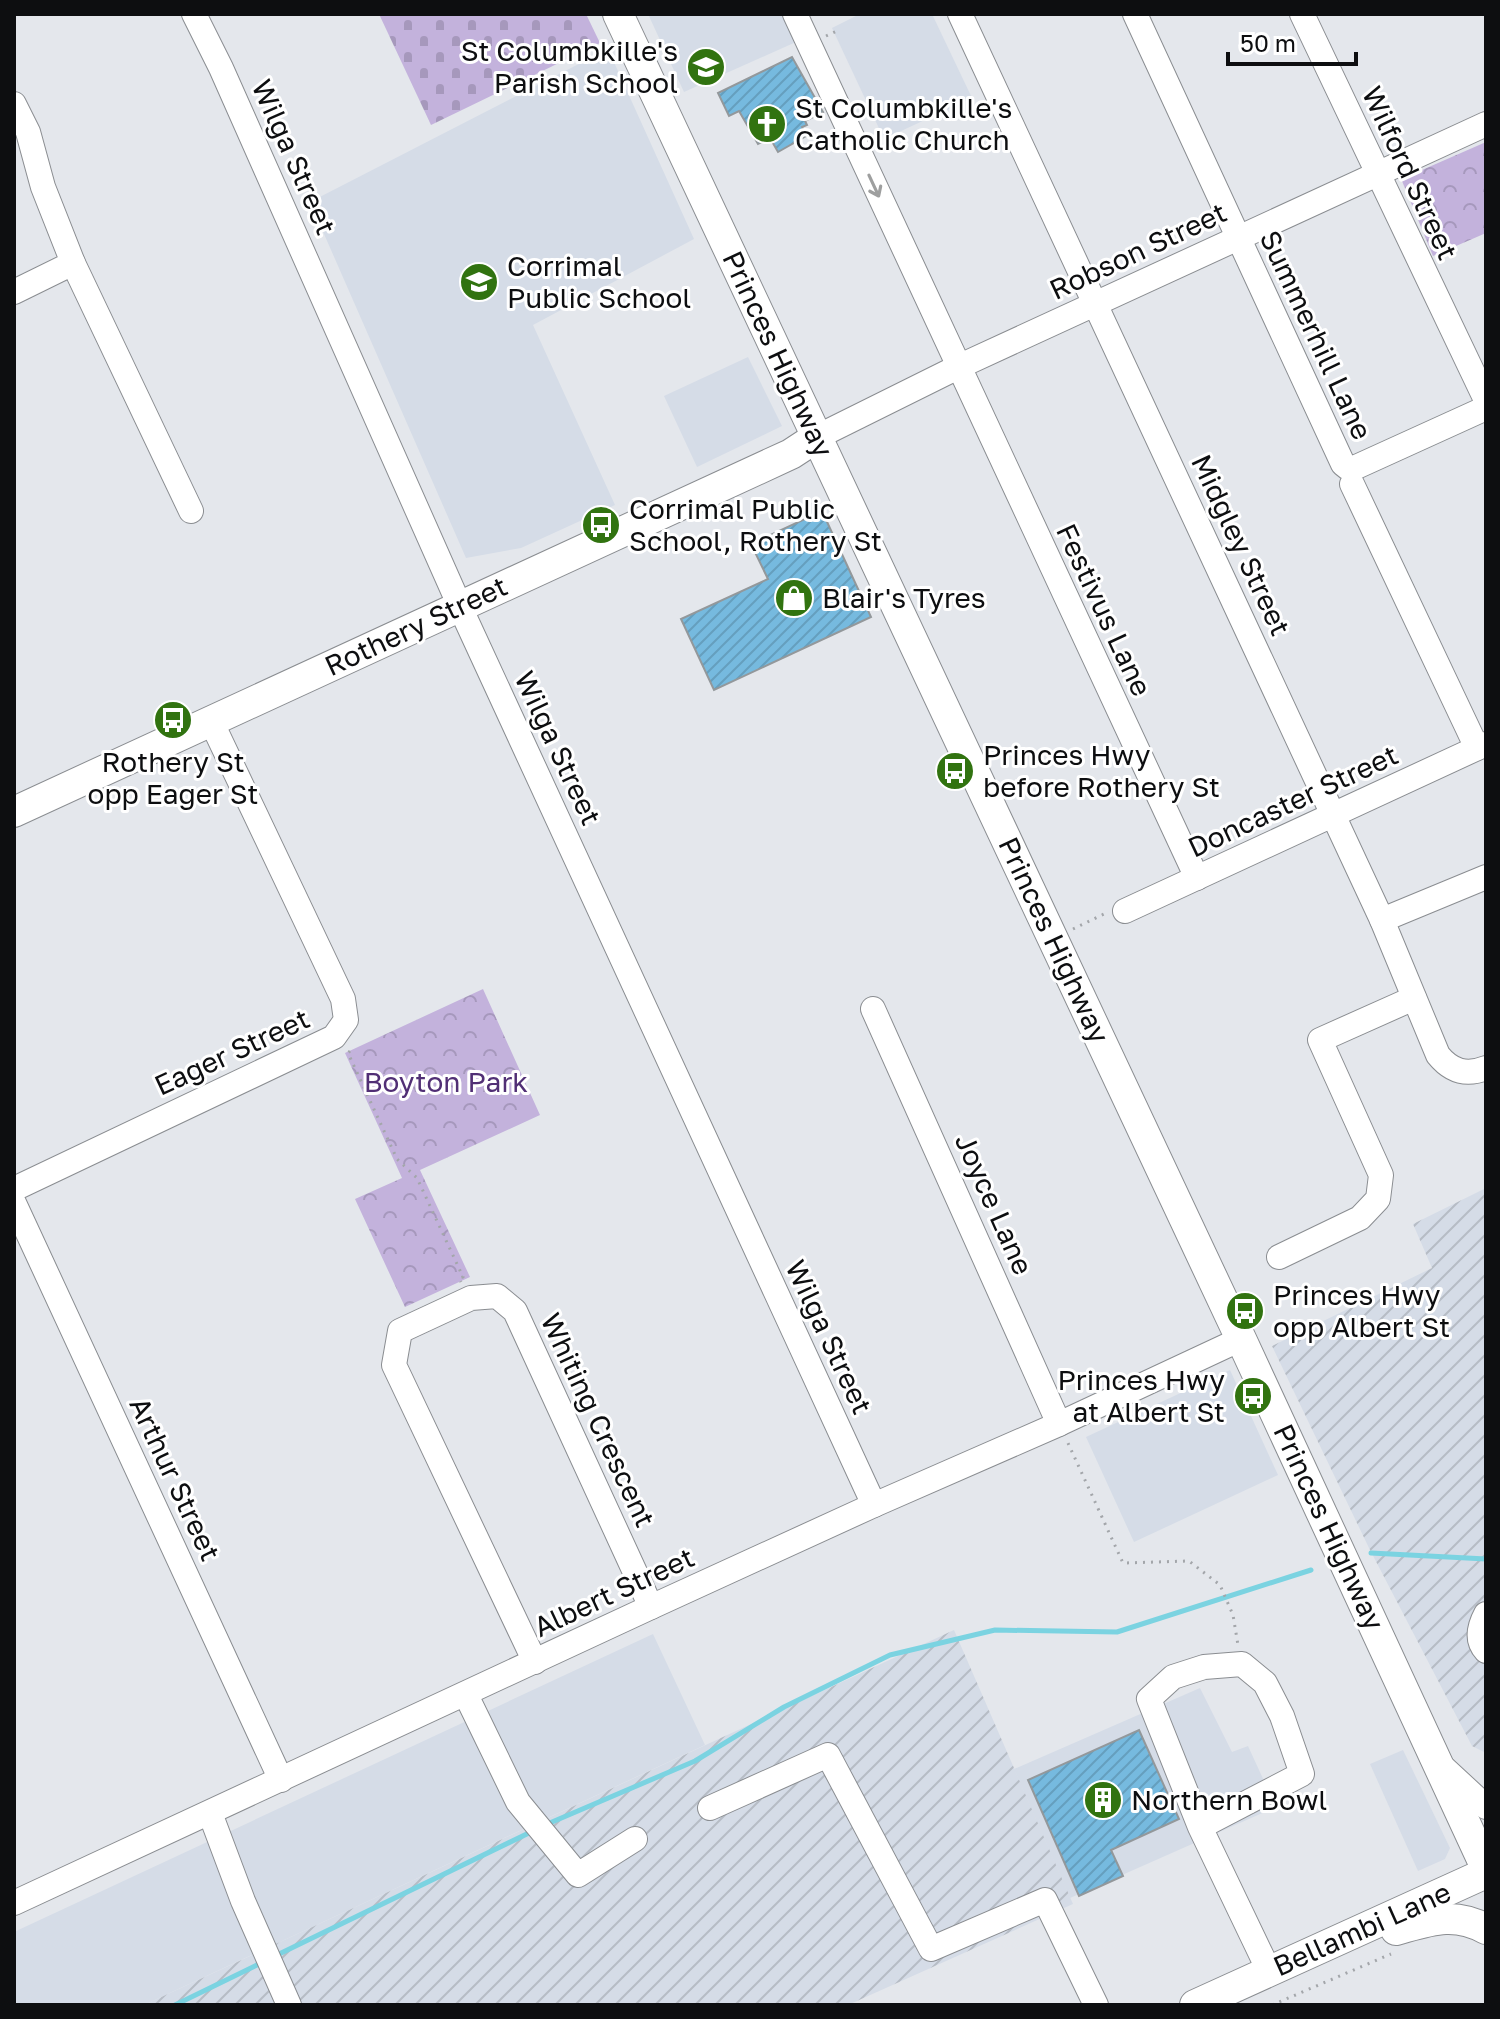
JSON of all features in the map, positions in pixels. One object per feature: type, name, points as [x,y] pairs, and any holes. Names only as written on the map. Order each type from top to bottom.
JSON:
[{"type":"main road","name":"Princes Highway","points":[[618,14],[1241,1339],[1486,1870]]},
{"type":"main road","name":"Rothery Street","points":[[14,812],[791,454],[817,437]]},
{"type":"main road","name":"Bellambi Lane","points":[[1195,2005],[1486,1870]]},
{"type":"main road","points":[[1276,1968],[1434,1920],[1458,1918],[1486,1929]]},
{"type":"street","name":"Wilga Street","points":[[194,14],[221,68],[460,605],[874,1505]]},
{"type":"street","name":"Festivus Lane","points":[[795,14],[1197,878]]},
{"type":"street","name":"Midgley Street","points":[[960,14],[1334,815],[1438,1055],[1454,1069],[1470,1073],[1486,1068]]},
{"type":"street","name":"Summerhill Lane","points":[[1135,14],[1348,474],[1482,746]]},
{"type":"street","name":"Wilford Street","points":[[1302,14],[1486,400]]},
{"type":"street","points":[[14,104],[28,132],[43,187],[73,263],[191,511]]},
{"type":"street","name":"Robson Street","points":[[817,437],[958,367],[1486,124]]},
{"type":"street","points":[[14,292],[73,263]]},
{"type":"street","points":[[1348,474],[1348,468],[1486,408]]},
{"type":"street","name":"Eager Street","points":[[14,1189],[334,1037],[346,1020],[343,999],[211,721]]},
{"type":"street","name":"Doncaster Street","points":[[1116,912],[1197,878],[1482,746]]},
{"type":"street","points":[[1382,920],[1486,877]]},
{"type":"street","points":[[1279,1257],[1360,1218],[1378,1199],[1381,1175],[1320,1040],[1414,998]]},
{"type":"street","name":"Joyce Lane","points":[[873,1009],[1059,1424]]},
{"type":"street","name":"Arthur Street","points":[[14,1203],[281,1780]]},
{"type":"street","name":"Whiting Crescent","points":[[470,1299],[497,1296],[515,1311],[651,1607]]},
{"type":"street","points":[[470,1299],[400,1331],[394,1365],[535,1662]]},
{"type":"street","name":"Albert Street","points":[[16,1896],[210,1813],[651,1607],[1241,1339]]},
{"type":"street","points":[[1486,1614],[1479,1626],[1480,1644],[1486,1651]]},
{"type":"street","points":[[1200,1827],[1302,1774],[1282,1716],[1265,1683],[1242,1664],[1204,1667],[1173,1677],[1149,1699],[1200,1827],[1276,1968]]},
{"type":"street","points":[[466,1695],[518,1802],[578,1875],[635,1839]]},
{"type":"street","points":[[710,1808],[828,1755],[931,1949],[1045,1900],[1096,2005]]},
{"type":"street","points":[[1438,1762],[1486,1807]]},
{"type":"street","points":[[210,1813],[243,1901],[289,2005]]},
{"type":"path","points":[[1070,931],[1116,912]]},
{"type":"path","points":[[347,1046],[397,1159],[417,1178],[463,1277],[459,1278],[470,1299]]},
{"type":"path","points":[[1059,1424],[1123,1563],[1189,1561],[1220,1585],[1233,1615],[1242,1664]]},
{"type":"path","points":[[1272,2005],[1376,1958],[1403,1951]]},
{"type":"shaded area","name":"St Columbkille's Parish School","points":[[648,14],[783,14],[796,42],[684,92]]},
{"type":"shaded area","points":[[860,14],[932,14],[972,98],[884,139],[832,28]]},
{"type":"shaded area","name":"Corrimal Public School","points":[[608,49],[694,239],[533,325],[615,505],[521,548],[466,558],[310,202]]},
{"type":"shaded area","points":[[748,357],[782,426],[697,467],[664,396]]},
{"type":"shaded area","points":[[1486,1188],[1486,1753],[1472,1746],[1369,1548],[1272,1346],[1432,1268],[1413,1224]]},
{"type":"shaded area","points":[[1230,1370],[1278,1475],[1134,1542],[1086,1437]]},
{"type":"shaded area","points":[[954,1630],[1073,1904],[848,2005],[144,2005]]},
{"type":"shaded area","points":[[653,1634],[705,1745],[144,2005],[14,2005],[14,1932]]},
{"type":"shaded area","points":[[1200,1688],[1232,1752],[1248,1746],[1276,1807],[1070,1898],[1014,1769]]},
{"type":"shaded area","points":[[1403,1750],[1450,1848],[1445,1859],[1418,1871],[1370,1764]]},
{"type":"green space","points":[[379,14],[586,14],[600,43],[431,125]]},
{"type":"green space","points":[[1486,142],[1486,233],[1433,256],[1402,181]]},
{"type":"green space","name":"Boyton Park","points":[[483,989],[540,1115],[420,1170],[470,1277],[405,1307],[355,1199],[402,1178],[345,1053]]},
{"type":"building","points":[[792,57],[823,112],[805,121],[807,125],[802,127],[806,136],[778,152],[770,138],[758,144],[739,111],[729,116],[718,93]]},
{"type":"building","name":"Blair's Tyres","points":[[822,511],[871,617],[714,690],[681,619],[768,579],[751,544]]},
{"type":"building","name":"Northern Bowl","points":[[1139,1730],[1179,1819],[1111,1850],[1123,1876],[1079,1896],[1028,1780]]},
{"type":"waterway","points":[[1371,1553],[1486,1559]]},
{"type":"waterway","points":[[545,1825],[695,1761],[784,1707],[890,1655],[995,1630],[1117,1632],[1311,1570]]},
{"type":"waterway","points":[[275,1956],[533,1831]]},
{"type":"waterway","points":[[175,2005],[263,1962]]},
{"type":"place","name":"St Columbkille's Parish School","points":[[706,67]]},
{"type":"place","name":"St Columbkille's Catholic Church","points":[[767,124]]},
{"type":"place","name":"Corrimal Public School","points":[[479,282]]},
{"type":"place","name":"Corrimal Public School, Rothery St","points":[[601,525]]},
{"type":"place","name":"Blair's Tyres","points":[[794,598]]},
{"type":"place","name":"Rothery St opp Eager St","points":[[173,720]]},
{"type":"place","name":"Princes Hwy before Rothery St","points":[[955,771]]},
{"type":"place","name":"Princes Hwy opp Albert St","points":[[1245,1311]]},
{"type":"place","name":"Princes Hwy at Albert St","points":[[1253,1396]]},
{"type":"place","name":"Northern Bowl","points":[[1103,1800]]}]
